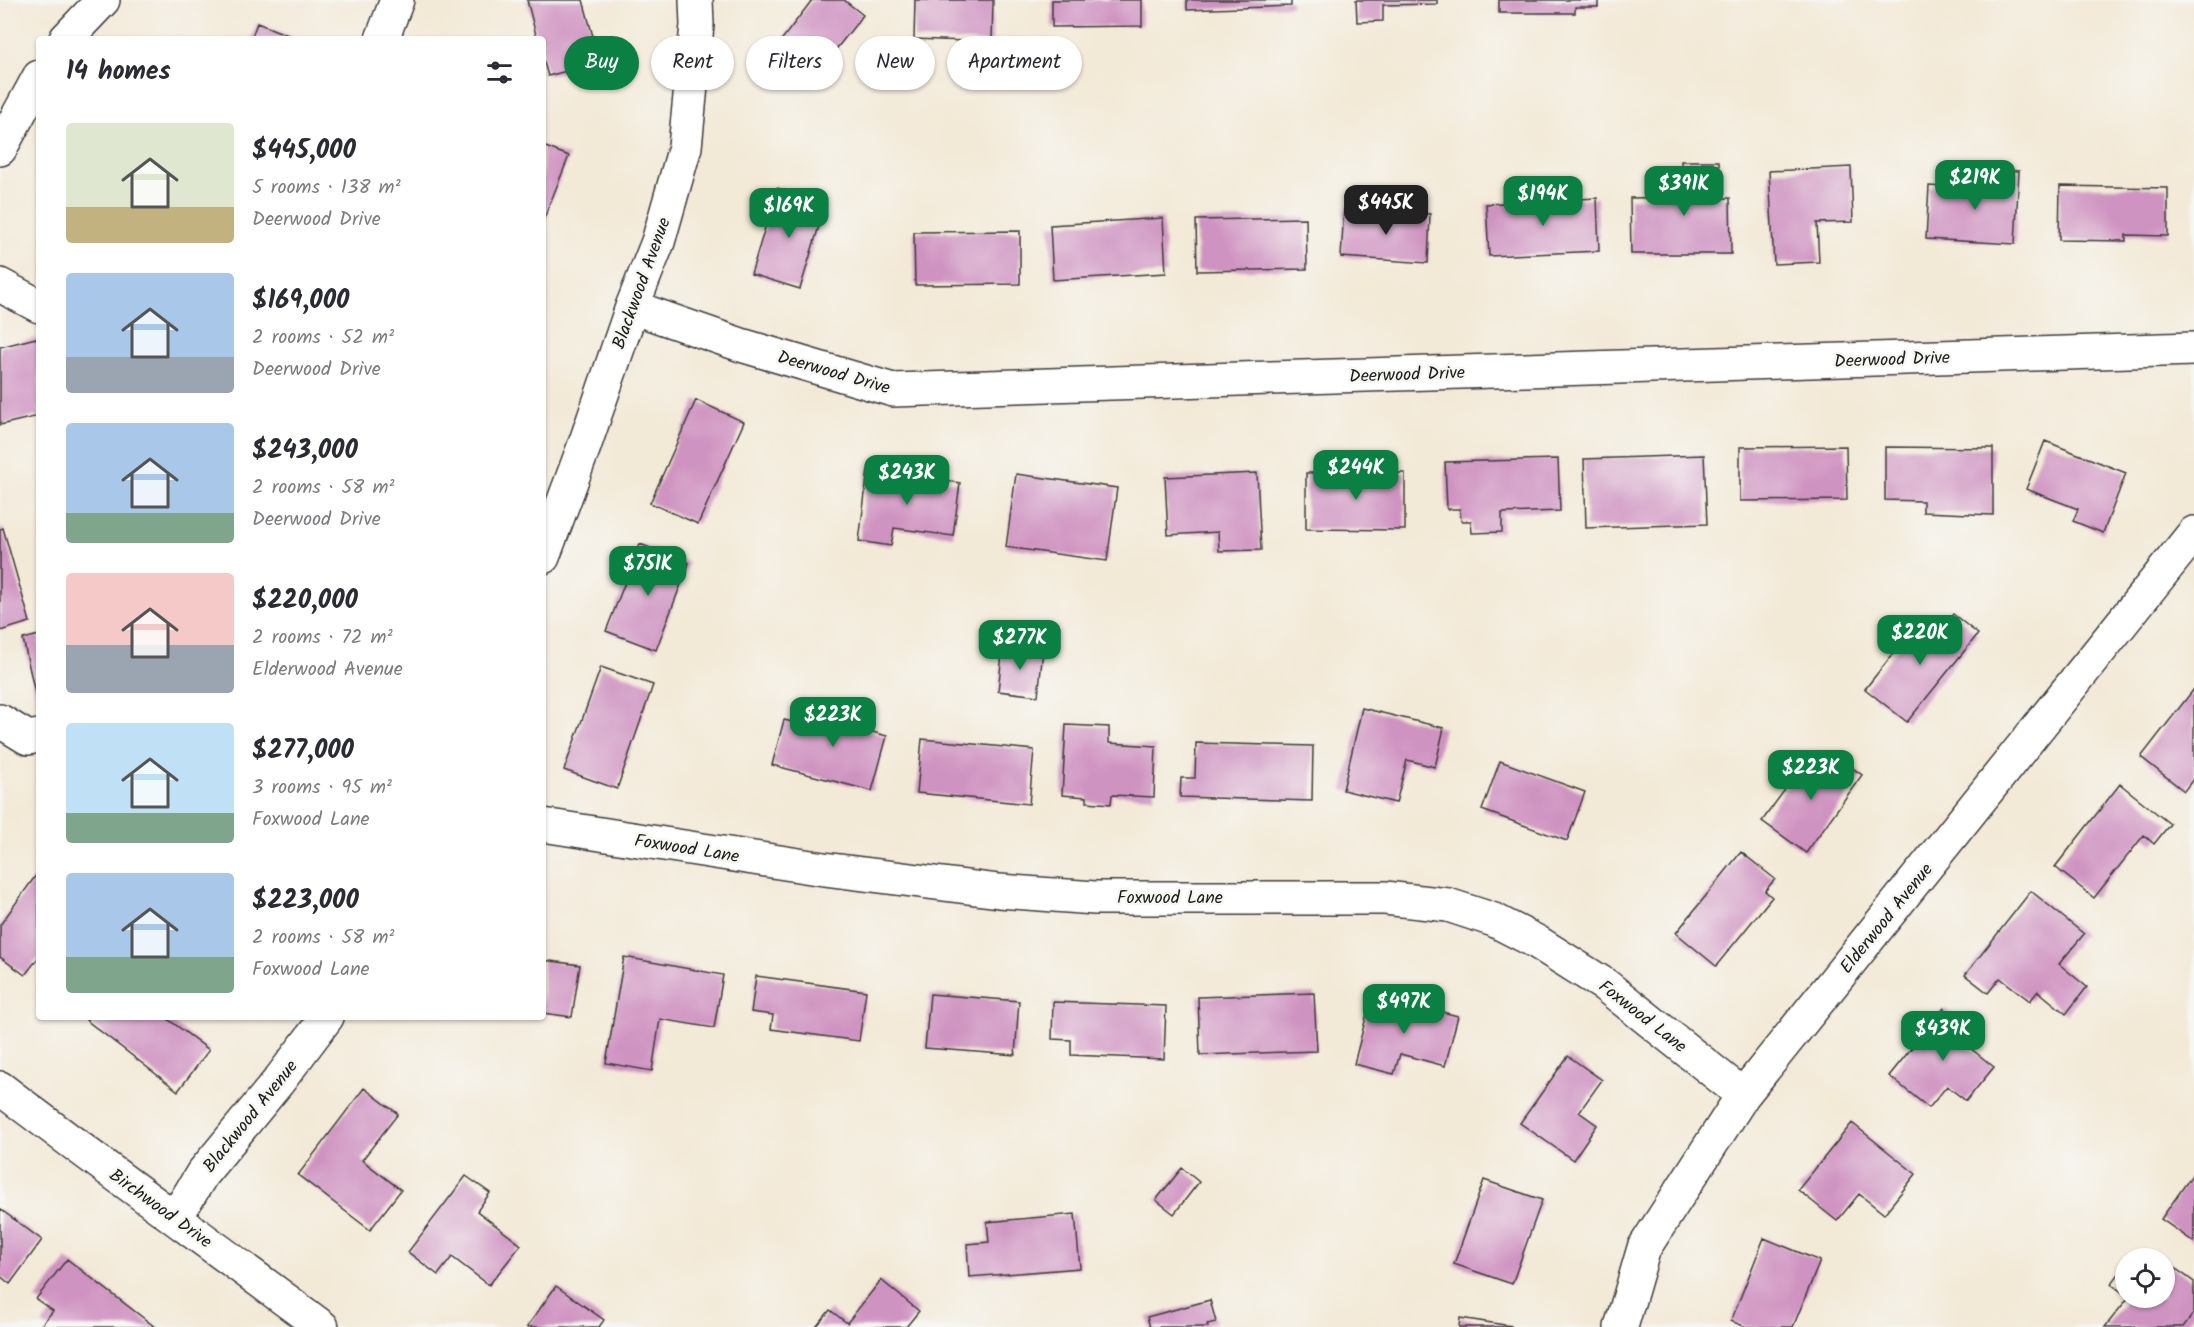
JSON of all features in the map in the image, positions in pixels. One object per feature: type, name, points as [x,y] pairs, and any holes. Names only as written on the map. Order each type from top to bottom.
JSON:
[{"type":"street","points":[[69,36],[103,0]]},
{"type":"street","points":[[383,36],[397,0]]},
{"type":"street","name":"Blackwood Avenue","points":[[546,549],[632,307],[658,242],[685,147],[697,25],[696,0]]},
{"type":"street","points":[[0,149],[36,83]]},
{"type":"street","points":[[0,285],[36,304]]},
{"type":"street","name":"Deerwood Drive","points":[[632,307],[741,345],[893,390],[2194,349]]},
{"type":"street","name":"Elderwood Avenue","points":[[1621,1327],[1644,1248],[1743,1095],[2194,533]]},
{"type":"street","points":[[0,721],[28,738],[36,737]]},
{"type":"street","name":"Foxwood Lane","points":[[546,825],[824,869],[999,891],[1095,898],[1385,898],[1448,905],[1494,920],[1537,942],[1605,986],[1743,1095]]},
{"type":"street","name":"Blackwood Avenue","points":[[176,1217],[202,1174],[278,1083],[325,1020]]},
{"type":"street","name":"Birchwood Drive","points":[[0,1088],[322,1327]]},
{"type":"building","points":[[527,0],[583,0],[593,36],[564,36],[564,72],[548,76],[546,36],[536,36]]},
{"type":"building","points":[[812,0],[844,0],[863,15],[843,40],[843,36],[784,36]]},
{"type":"building","points":[[915,0],[993,0],[992,36],[947,36],[947,40],[935,40],[935,36],[914,36]]},
{"type":"building","points":[[1052,0],[1142,0],[1142,26],[1052,27]]},
{"type":"building","points":[[1187,0],[1291,0],[1291,6],[1187,10]]},
{"type":"building","points":[[1356,0],[1437,0],[1437,4],[1383,5],[1383,21],[1357,22]]},
{"type":"building","points":[[1499,0],[1598,0],[1598,7],[1575,7],[1575,13],[1499,13]]},
{"type":"building","points":[[257,23],[290,36],[252,36]]},
{"type":"building","points":[[546,147],[569,156],[546,214]]},
{"type":"building","points":[[1681,161],[1719,161],[1720,198],[1730,198],[1731,254],[1631,254],[1630,198],[1682,197]]},
{"type":"building","points":[[1851,167],[1853,222],[1817,223],[1819,262],[1774,264],[1769,171]]},
{"type":"building","points":[[1990,170],[2019,171],[2015,244],[1926,239],[1929,186],[1989,190]]},
{"type":"building","points":[[2060,186],[2168,188],[2168,236],[2126,235],[2126,241],[2059,240]]},
{"type":"building","points":[[777,188],[826,203],[800,289],[751,274]]},
{"type":"building","points":[[1597,198],[1599,251],[1489,256],[1486,204]]},
{"type":"building","points":[[1344,209],[1430,214],[1428,263],[1341,257]]},
{"type":"building","points":[[1163,218],[1166,273],[1053,280],[1050,225]]},
{"type":"building","points":[[1306,218],[1307,269],[1197,271],[1196,220]]},
{"type":"building","points":[[1020,231],[1020,284],[915,285],[914,232]]},
{"type":"building","points":[[36,338],[36,417],[0,425],[0,347]]},
{"type":"building","points":[[696,400],[744,422],[698,524],[650,503]]},
{"type":"building","points":[[2045,441],[2126,473],[2103,533],[2073,521],[2078,509],[2026,489]]},
{"type":"building","points":[[1846,446],[1847,500],[1740,501],[1740,447]]},
{"type":"building","points":[[1885,447],[1993,448],[1993,515],[1923,512],[1923,501],[1885,500]]},
{"type":"building","points":[[1704,455],[1707,524],[1586,528],[1584,459]]},
{"type":"building","points":[[1558,459],[1560,511],[1502,513],[1502,532],[1472,533],[1471,521],[1461,521],[1460,509],[1447,509],[1445,462]]},
{"type":"building","points":[[868,470],[960,483],[953,536],[894,528],[891,546],[859,541]]},
{"type":"building","points":[[1257,473],[1261,550],[1219,551],[1218,532],[1168,535],[1165,477]]},
{"type":"building","points":[[1306,473],[1405,473],[1405,530],[1306,529]]},
{"type":"building","points":[[1016,474],[1117,488],[1107,561],[1006,547]]},
{"type":"building","points":[[3,528],[30,622],[0,631],[0,529]]},
{"type":"building","points":[[640,544],[689,563],[656,650],[606,631]]},
{"type":"building","points":[[1953,614],[1978,634],[1907,722],[1865,689],[1920,620],[1937,633]]},
{"type":"building","points":[[36,636],[36,698],[23,639]]},
{"type":"building","points":[[1003,645],[1043,651],[1038,696],[998,691]]},
{"type":"building","points":[[601,667],[653,685],[617,789],[564,770]]},
{"type":"building","points":[[2194,689],[2194,778],[2184,791],[2141,757]]},
{"type":"building","points":[[827,702],[870,713],[865,730],[887,736],[872,791],[772,765],[784,720],[820,729]]},
{"type":"building","points":[[1362,708],[1444,728],[1435,767],[1407,760],[1396,803],[1343,790]]},
{"type":"building","points":[[1066,725],[1109,727],[1109,743],[1156,746],[1154,797],[1112,795],[1111,804],[1087,802],[1087,797],[1062,795]]},
{"type":"building","points":[[922,739],[1034,750],[1029,804],[917,793]]},
{"type":"building","points":[[1196,743],[1313,746],[1312,801],[1180,797],[1181,778],[1195,778]]},
{"type":"building","points":[[1811,754],[1829,766],[1836,756],[1862,775],[1806,853],[1762,821]]},
{"type":"building","points":[[1500,761],[1585,792],[1567,841],[1482,810]]},
{"type":"building","points":[[2120,784],[2170,824],[2154,844],[2144,835],[2094,898],[2055,867]]},
{"type":"building","points":[[1741,852],[1775,879],[1765,891],[1772,897],[1716,966],[1676,933]]},
{"type":"building","points":[[36,875],[36,961],[25,975],[0,957],[0,925]]},
{"type":"building","points":[[2031,891],[2084,934],[2059,964],[2087,987],[2066,1014],[2038,991],[2030,1001],[2000,978],[1988,993],[1965,975]]},
{"type":"building","points":[[624,957],[723,975],[714,1028],[660,1019],[652,1071],[606,1063]]},
{"type":"building","points":[[546,960],[580,965],[572,1017],[546,1013]]},
{"type":"building","points":[[756,976],[866,991],[859,1041],[771,1029],[773,1015],[751,1012]]},
{"type":"building","points":[[1314,993],[1317,1051],[1200,1055],[1198,997]]},
{"type":"building","points":[[930,994],[1019,1001],[1015,1055],[925,1048]]},
{"type":"building","points":[[1372,994],[1458,1016],[1445,1066],[1400,1054],[1394,1074],[1354,1064]]},
{"type":"building","points":[[1053,1002],[1166,1006],[1164,1059],[1071,1055],[1071,1040],[1052,1039]]},
{"type":"building","points":[[1944,1008],[1980,1036],[1970,1048],[1994,1067],[1966,1101],[1947,1086],[1929,1108],[1889,1076]]},
{"type":"building","points":[[86,1020],[169,1020],[209,1050],[178,1091]]},
{"type":"building","points":[[1568,1056],[1602,1080],[1579,1112],[1597,1125],[1573,1160],[1520,1123]]},
{"type":"building","points":[[364,1088],[398,1114],[362,1160],[401,1190],[370,1230],[298,1175]]},
{"type":"building","points":[[1852,1123],[1916,1174],[1884,1214],[1859,1194],[1837,1221],[1798,1190]]},
{"type":"building","points":[[1182,1168],[1199,1182],[1174,1214],[1156,1200]]},
{"type":"building","points":[[2194,1172],[2194,1242],[2161,1219]]},
{"type":"building","points":[[466,1176],[490,1193],[477,1211],[521,1245],[489,1285],[452,1257],[438,1275],[408,1252]]},
{"type":"building","points":[[1484,1180],[1542,1200],[1512,1284],[1454,1264]]},
{"type":"building","points":[[0,1209],[42,1240],[10,1284],[0,1276]]},
{"type":"building","points":[[1075,1214],[1080,1268],[969,1277],[967,1244],[989,1242],[987,1222]]},
{"type":"building","points":[[1764,1238],[1820,1261],[1793,1327],[1746,1327],[1731,1321]]},
{"type":"building","points":[[67,1259],[155,1327],[47,1327],[42,1324],[53,1311],[36,1299]]},
{"type":"building","points":[[2175,1268],[2194,1282],[2194,1313],[2183,1327],[2105,1327],[2120,1308],[2175,1308]]},
{"type":"building","points":[[881,1280],[919,1311],[906,1327],[816,1327],[830,1310],[847,1323]]},
{"type":"building","points":[[556,1286],[604,1320],[599,1327],[527,1327]]},
{"type":"building","points":[[1210,1300],[1216,1322],[1207,1324],[1208,1327],[1150,1327],[1147,1317]]},
{"type":"building","points":[[1460,1318],[1511,1326],[1511,1327],[1459,1327]]}]
